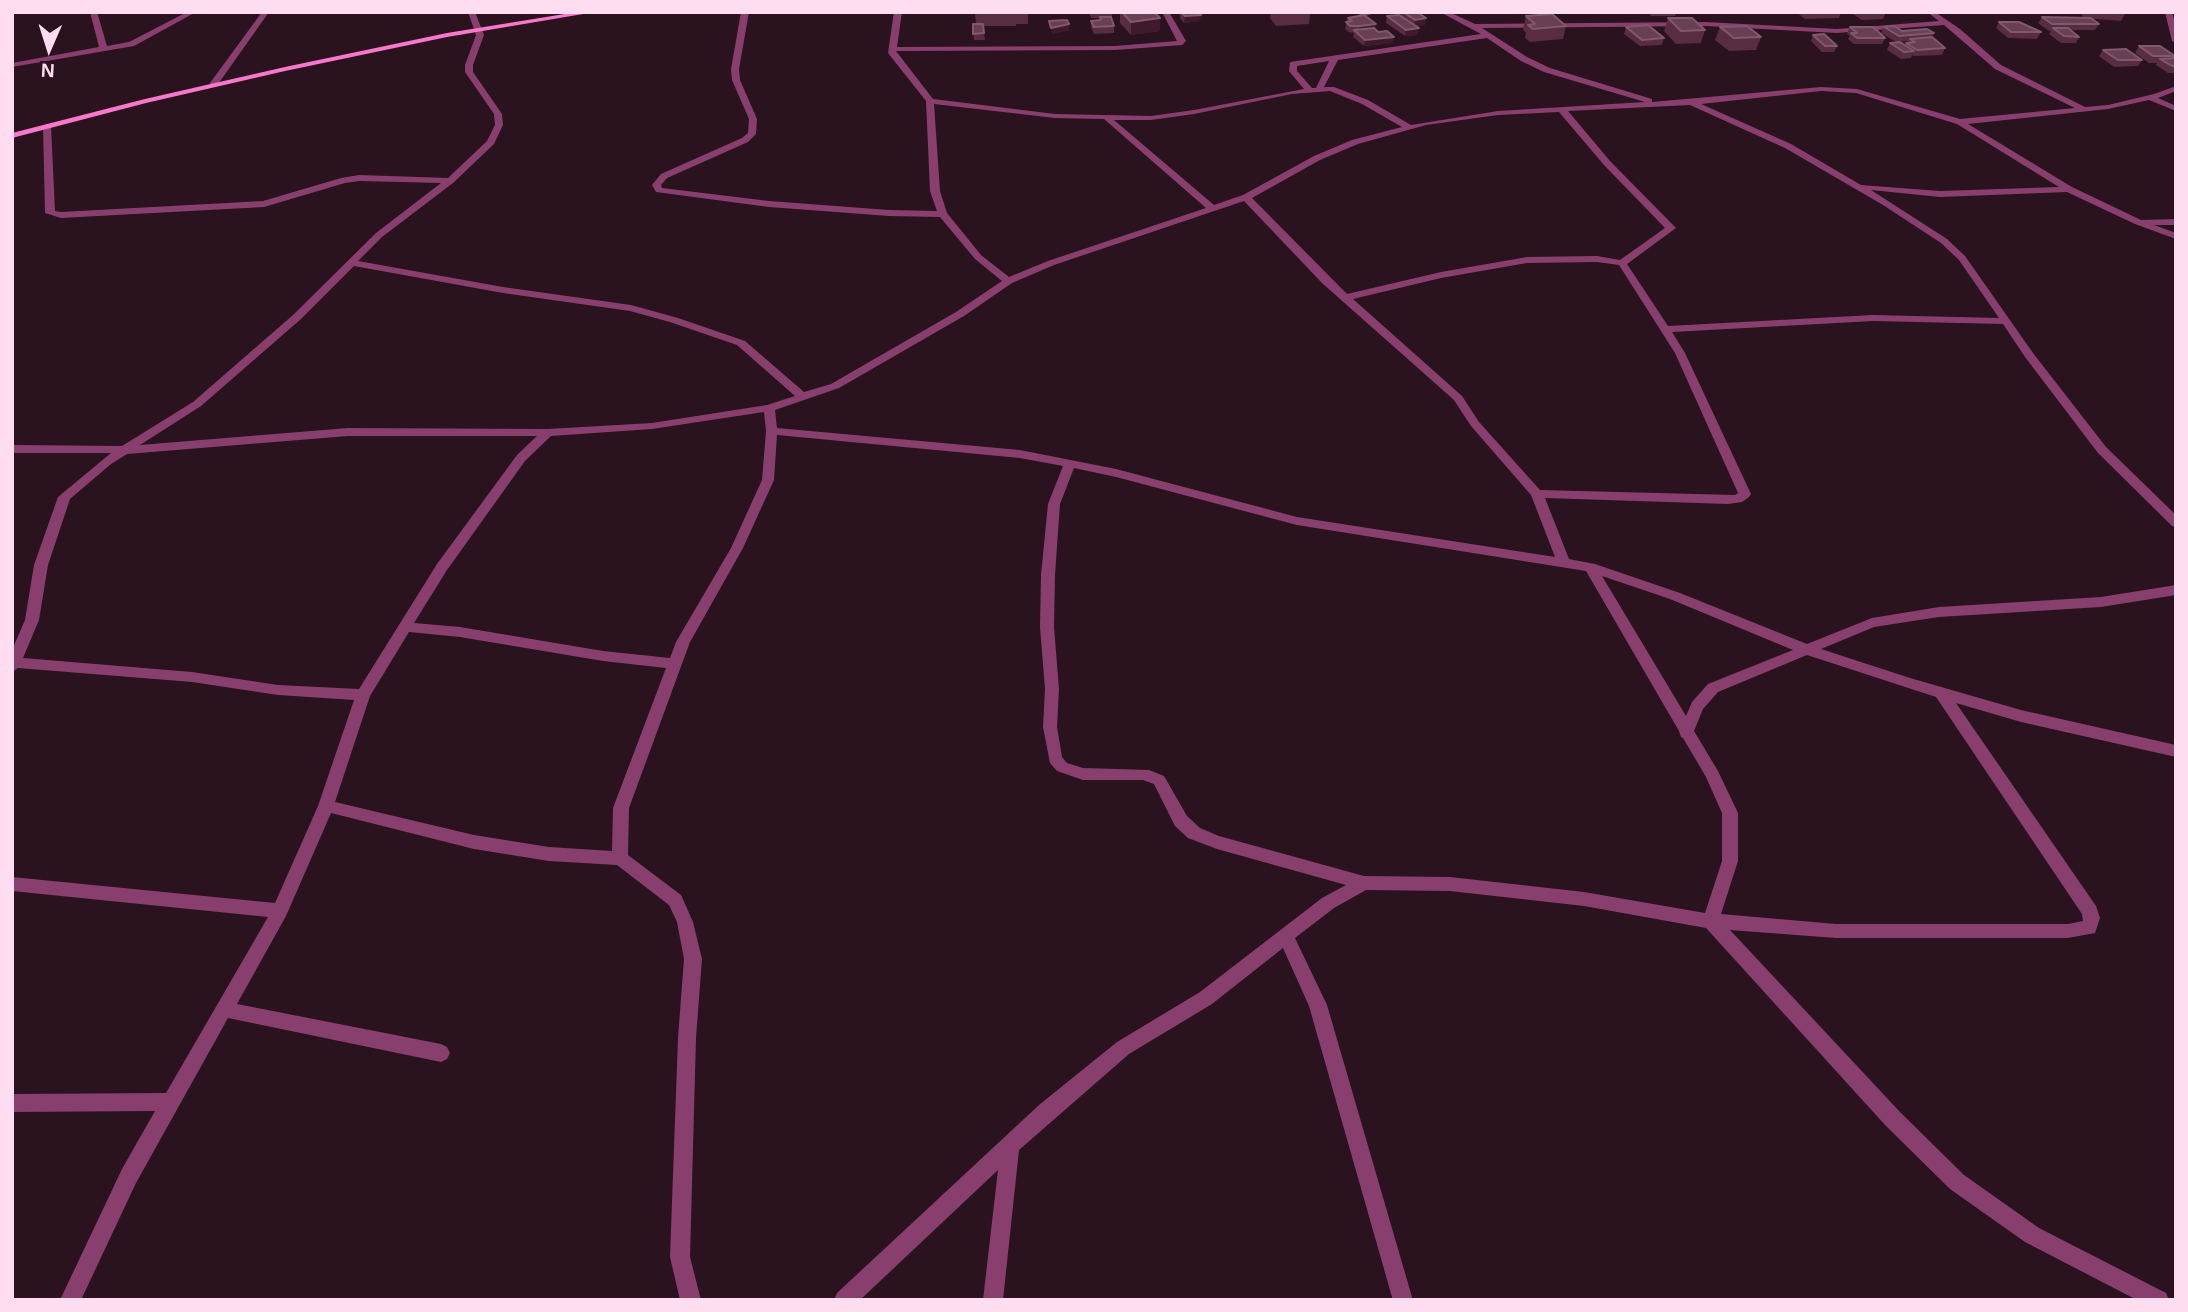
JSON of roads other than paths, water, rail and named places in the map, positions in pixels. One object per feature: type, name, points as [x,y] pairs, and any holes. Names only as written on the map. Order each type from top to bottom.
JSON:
[{"type":"street","points":[[93,12],[104,51]]},
{"type":"street","points":[[12,65],[104,51],[137,42],[193,12]]},
{"type":"street","points":[[213,85],[266,12]]},
{"type":"street","points":[[363,695],[278,690],[192,677],[13,665],[32,620],[41,565],[64,497],[90,473],[197,404],[353,263],[379,235],[450,181],[491,142],[499,125],[498,114],[469,72],[480,35],[471,12]]},
{"type":"street","points":[[12,136],[213,85],[478,30],[592,12]]},
{"type":"street","points":[[745,12],[735,69],[736,80],[753,119],[752,134],[745,140],[664,176],[656,185],[659,190],[769,204],[889,214],[943,214]]},
{"type":"street","points":[[898,12],[892,49],[903,69],[930,101],[935,191],[943,214],[978,257],[1008,281]]},
{"type":"street","points":[[892,49],[1115,48],[1180,43],[1182,41],[1165,12]]},
{"type":"street","points":[[1362,15],[1376,12]]},
{"type":"street","points":[[1443,12],[1474,26],[1524,59],[1547,70],[1657,104]]},
{"type":"street","points":[[1930,12],[1947,23],[1998,67],[2084,110]]},
{"type":"street","points":[[2166,12],[2176,14]]},
{"type":"street","points":[[2166,12],[2176,41]]},
{"type":"street","points":[[1474,26],[1706,24],[1826,31],[1947,23]]},
{"type":"street","points":[[1310,89],[1293,71],[1293,64],[1489,35]]},
{"type":"street","points":[[1320,88],[1335,57]]},
{"type":"street","points":[[930,101],[1043,115],[1151,118],[1194,113],[1320,88],[1340,91],[1409,127]]},
{"type":"street","points":[[1960,122],[2084,110],[2149,97],[2176,88]]},
{"type":"street","points":[[12,449],[128,450],[348,432],[548,433],[652,426],[769,408],[835,386],[960,314],[1008,281],[1097,246],[1246,197],[1317,158],[1355,142],[1409,127],[1498,113],[1692,102],[1821,89],[1857,91],[1960,122],[2069,189],[2138,222],[2176,236]]},
{"type":"street","points":[[2149,97],[2176,109]]},
{"type":"street","points":[[1692,102],[1788,146],[1944,241],[1962,258],[2050,385],[2102,450],[2176,523]]},
{"type":"street","points":[[1345,298],[1441,275],[1527,260],[1597,259],[1622,263],[1671,228],[1607,163],[1562,110]]},
{"type":"street","points":[[1107,118],[1212,208]]},
{"type":"street","points":[[47,126],[50,213],[61,215],[264,204],[359,178],[450,181]]},
{"type":"street","points":[[1856,186],[1940,194],[2069,189]]},
{"type":"street","points":[[1246,197],[1266,215],[1307,262],[1458,398],[1475,424],[1537,494],[1564,563]]},
{"type":"street","points":[[2138,222],[2176,222]]},
{"type":"street","points":[[353,263],[503,290],[631,308],[674,320],[741,343],[803,397]]},
{"type":"street","points":[[1537,494],[1728,500],[1738,499],[1745,494],[1680,353],[1622,263]]},
{"type":"street","points":[[1664,329],[1850,319],[2006,321]]},
{"type":"street","points":[[620,858],[621,808],[674,664],[683,642],[737,548],[768,480],[772,431],[769,408]]},
{"type":"street","points":[[772,431],[1020,454],[1164,485],[1297,521],[1590,567],[1675,596],[1808,650],[1942,694],[2021,716],[2176,751]]},
{"type":"street","points":[[70,1300],[129,1176],[280,911],[326,806],[363,695],[404,626],[492,497],[521,458],[548,433]]},
{"type":"street","points":[[1070,463],[1054,504],[1048,575],[1047,627],[1052,689],[1050,727],[1055,759],[1062,767],[1083,774],[1144,774],[1159,780],[1181,821],[1194,833],[1217,842],[1364,883],[1450,884],[1584,899],[1711,922],[1836,931],[2068,931],[2089,928],[2092,918],[2090,911],[1942,694]]},
{"type":"street","points":[[1590,567],[1713,775],[1730,813],[1730,861],[1711,922]]},
{"type":"street","points":[[1686,733],[1697,706],[1713,688],[1872,623],[1938,612],[2101,602],[2176,590]]},
{"type":"street","points":[[404,626],[674,664]]},
{"type":"street","points":[[326,806],[474,842],[549,854],[620,858],[675,900],[685,922],[693,959],[687,1038],[680,1257],[691,1300]]},
{"type":"street","points":[[844,1300],[1046,1112],[1123,1048],[1206,998],[1328,903],[1364,883]]},
{"type":"street","points":[[12,884],[280,911]]},
{"type":"street","points":[[1711,922],[1883,1109],[1957,1182],[2032,1235],[2159,1300]]},
{"type":"street","points":[[1286,937],[1318,1005],[1402,1297]]},
{"type":"street","points":[[223,1009],[441,1053]]},
{"type":"street","points":[[12,1103],[171,1102]]},
{"type":"street","points":[[993,1300],[1010,1146]]}]
